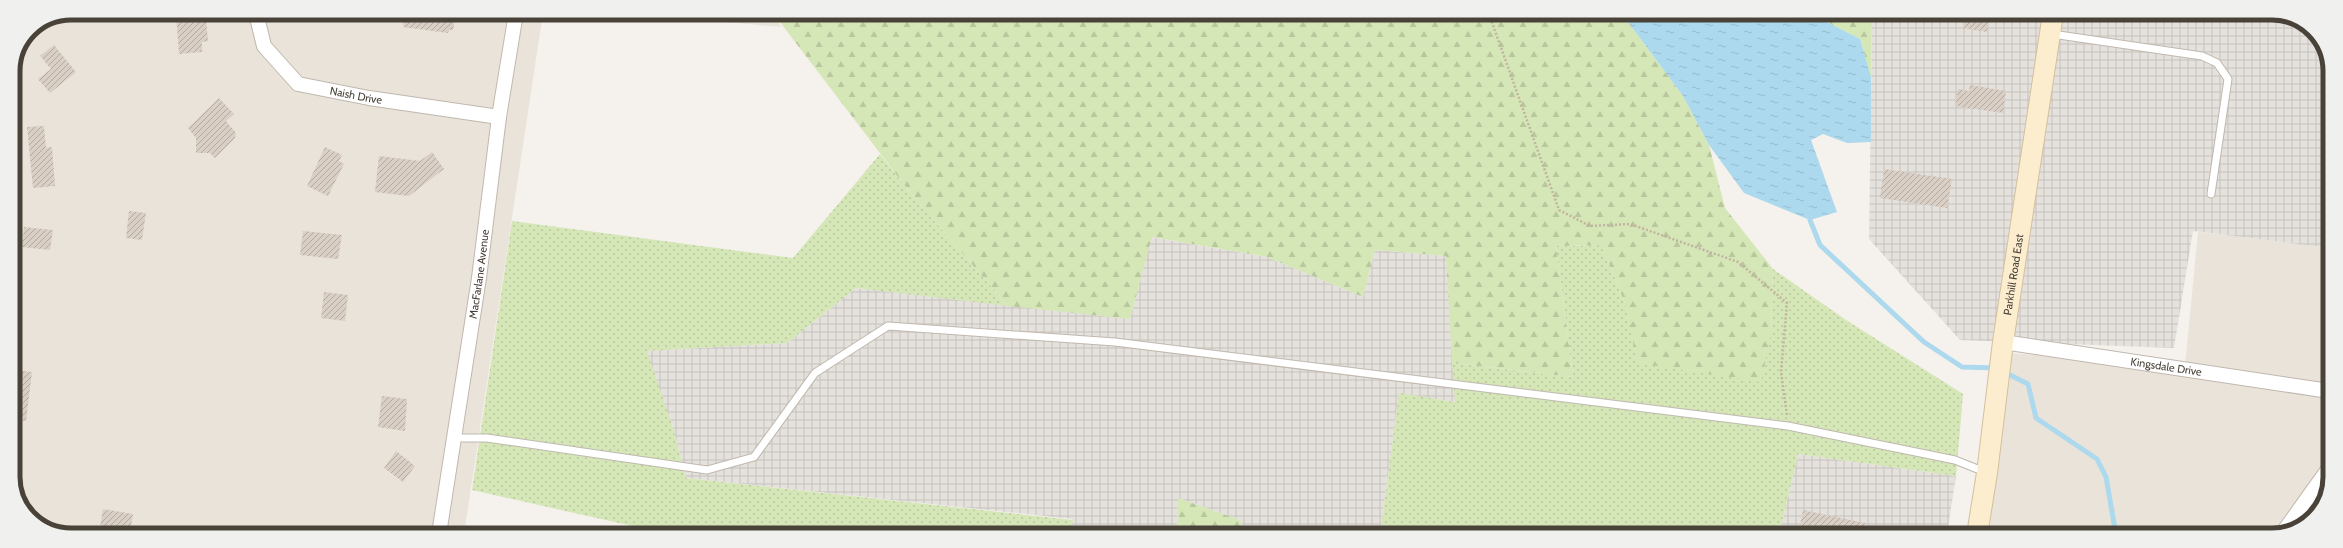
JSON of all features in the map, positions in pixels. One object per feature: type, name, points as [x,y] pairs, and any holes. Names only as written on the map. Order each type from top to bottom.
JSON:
[{"type":"main road","name":"Parkhill Road East","points":[[1978,528],[1987,473],[2003,342],[2052,20]]},
{"type":"street","name":"Naish Drive","points":[[258,20],[264,46],[298,84],[369,98],[499,117]]},
{"type":"street","name":"MacFarlane Avenue","points":[[439,528],[479,278],[499,117],[515,20]]},
{"type":"street","name":"Kingsdale Drive","points":[[2003,342],[2323,390]]},
{"type":"street","points":[[2288,525],[2323,476]]},
{"type":"lane","points":[[2050,34],[2202,56],[2217,63],[2228,79],[2211,194]]},
{"type":"lane","points":[[454,438],[487,438],[708,470],[754,457],[814,372],[888,326],[1115,342],[1788,426],[1955,460],[1987,473]]},
{"type":"path","points":[[1491,20],[1559,210],[1590,226],[1630,224],[1738,262],[1787,303],[1782,372],[1788,426]]},
{"type":"shaded area","points":[[71,20],[542,20],[465,528],[71,528],[61,527],[45,521],[33,511],[24,497],[20,481],[20,71],[24,51],[35,35],[51,24]]},
{"type":"shaded area","points":[[704,20],[777,20],[781,27]]},
{"type":"shaded area","points":[[1872,20],[2272,20],[2282,21],[2298,27],[2310,37],[2319,51],[2323,67],[2323,247],[2193,231],[2174,348],[1960,340],[1869,239]]},
{"type":"shaded area","points":[[2198,232],[2323,247],[2323,477],[2319,497],[2313,508],[2306,515],[2298,521],[2279,528],[1986,528],[2011,353],[2185,366]]},
{"type":"shaded area","points":[[1151,237],[1267,257],[1363,297],[1375,250],[1446,256],[1456,402],[1399,394],[1381,528],[1244,528],[1240,520],[1178,498],[1177,528],[1071,528],[1072,519],[686,478],[673,428],[646,351],[787,343],[856,288],[1130,319]]},
{"type":"shaded area","points":[[1798,454],[1956,476],[1948,528],[1781,528]]},
{"type":"green space","points":[[778,20],[1626,20],[1683,96],[1709,145],[1725,208],[1773,269],[1771,334],[1761,382],[1637,363],[1626,306],[1602,245],[1556,246],[1573,377],[1452,363],[1446,256],[1375,250],[1363,297],[1267,257],[1152,237],[1130,319],[1008,306],[912,195]]},
{"type":"green space","points":[[1823,20],[1872,20],[1871,77],[1860,39]]},
{"type":"green space","points":[[880,154],[912,195],[1008,306],[856,288],[787,343],[647,351],[673,428],[686,478],[1073,520],[1071,528],[641,528],[472,490],[512,221],[793,258]]},
{"type":"green space","points":[[1602,245],[1626,306],[1638,363],[1771,334],[1773,269],[1846,320],[1963,394],[1956,476],[1798,454],[1781,528],[1381,528],[1399,393],[1455,402],[1452,363],[1573,377],[1556,246]]},
{"type":"green space","points":[[1178,498],[1240,520],[1244,528],[1177,528]]},
{"type":"water","points":[[1626,20],[1823,20],[1860,39],[1871,77],[1871,142],[1847,143],[1823,134],[1811,140],[1837,212],[1810,220],[1744,193],[1709,145],[1683,96]]},
{"type":"building","points":[[177,20],[206,20],[208,41],[202,42],[202,52],[179,54]]},
{"type":"building","points":[[404,20],[455,20],[453,30],[449,30],[448,33],[403,27]]},
{"type":"building","points":[[1964,20],[1988,20],[1987,32],[1963,28]]},
{"type":"building","points":[[54,45],[76,72],[50,93],[38,79],[51,69],[40,56]]},
{"type":"building","points":[[1970,85],[2006,91],[2003,113],[1955,106],[1958,89],[1969,91]]},
{"type":"building","points":[[219,98],[234,114],[226,121],[236,133],[235,138],[215,158],[210,153],[196,153],[196,138],[188,128]]},
{"type":"building","points":[[44,126],[46,148],[52,147],[55,186],[33,188],[27,127]]},
{"type":"building","points":[[325,147],[342,155],[339,161],[344,164],[328,196],[307,186]]},
{"type":"building","points":[[432,152],[444,169],[409,196],[375,192],[379,156],[420,161]]},
{"type":"building","points":[[1884,169],[1952,179],[1947,208],[1880,198]]},
{"type":"building","points":[[129,211],[146,213],[142,240],[126,238]]},
{"type":"building","points":[[24,227],[53,230],[50,250],[22,247]]},
{"type":"building","points":[[303,231],[342,235],[338,259],[300,255]]},
{"type":"building","points":[[324,292],[348,295],[345,321],[321,318]]},
{"type":"building","points":[[20,371],[32,372],[26,421],[20,421]]},
{"type":"building","points":[[382,396],[407,399],[405,431],[378,427]]},
{"type":"building","points":[[396,451],[415,466],[403,482],[384,468]]},
{"type":"building","points":[[103,509],[133,514],[131,528],[100,528]]},
{"type":"building","points":[[1803,510],[1865,523],[1864,528],[1799,528]]},
{"type":"waterway","points":[[1810,220],[1820,245],[1924,342],[1962,367],[1996,368]]},
{"type":"waterway","points":[[2004,372],[2028,384],[2036,418],[2097,459],[2106,477],[2115,528]]}]
